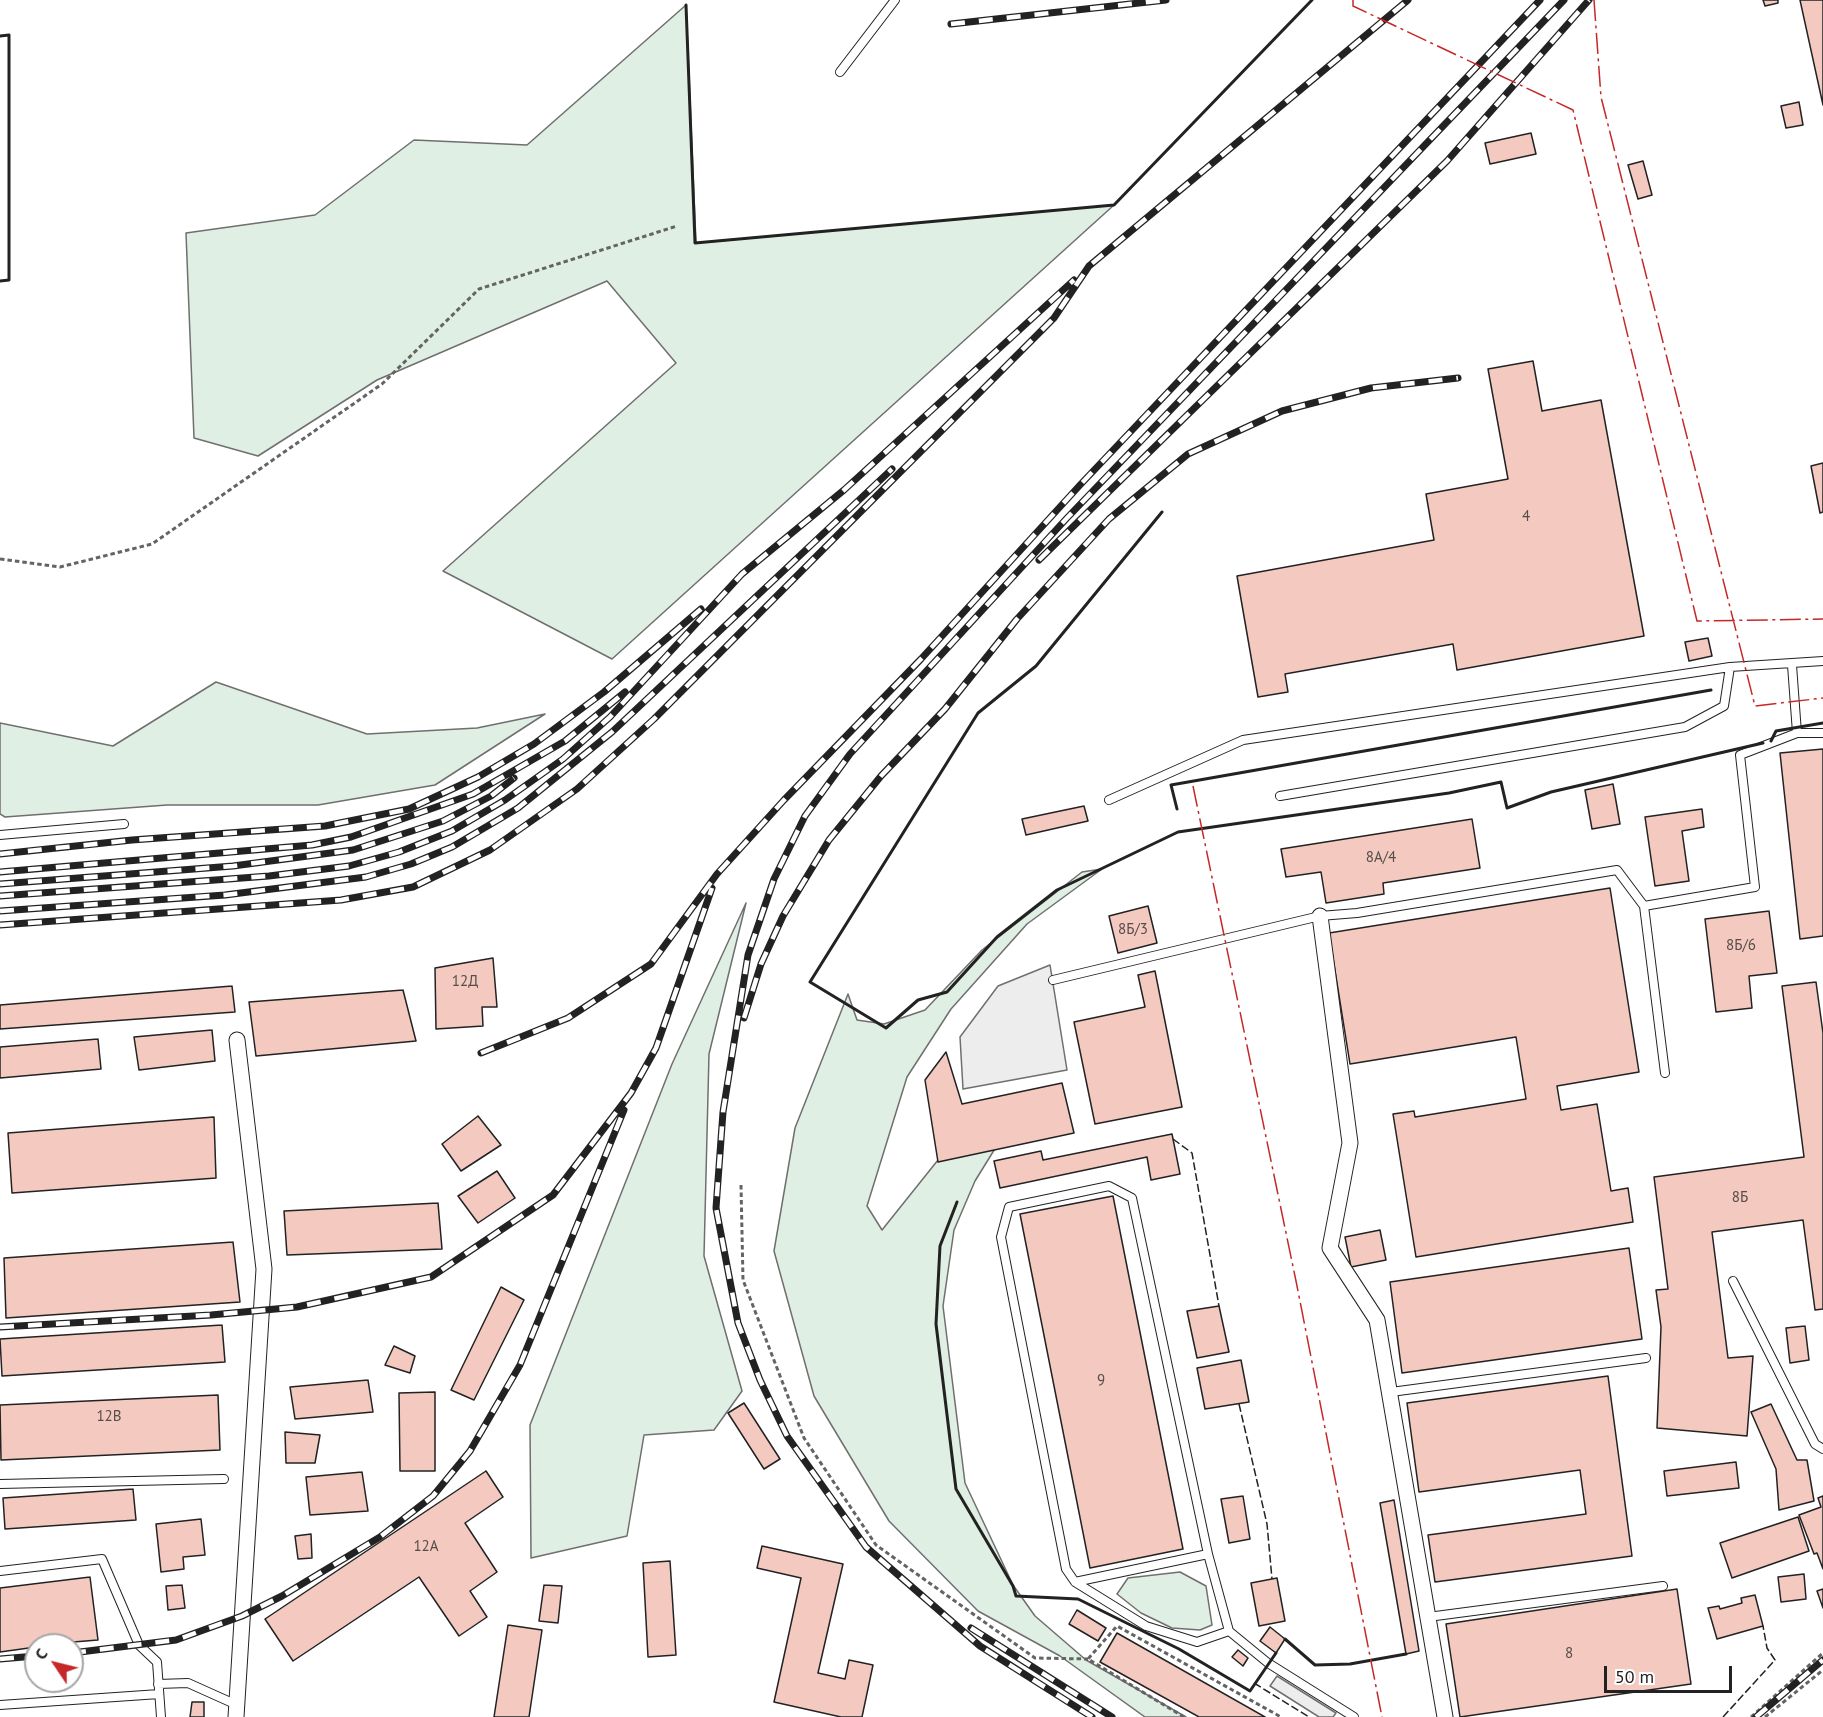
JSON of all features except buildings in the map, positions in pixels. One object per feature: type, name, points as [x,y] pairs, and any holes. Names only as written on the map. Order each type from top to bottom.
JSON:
[{"type":"street","points":[[1320,916],[1350,1143],[1330,1248],[1377,1320],[1445,1717]]},
{"type":"street","points":[[236,1711],[264,1269],[237,1040]]},
{"type":"lane","points":[[840,72],[895,0]]},
{"type":"lane","points":[[1109,800],[1243,740],[1730,667],[1792,665],[1823,661]]},
{"type":"lane","points":[[1792,665],[1797,733]]},
{"type":"lane","points":[[1280,796],[1685,728],[1724,706],[1730,667]]},
{"type":"lane","points":[[1644,906],[1755,887],[1740,755],[1797,733],[1823,733]]},
{"type":"lane","points":[[0,835],[124,824]]},
{"type":"lane","points":[[1053,980],[1320,916],[1357,913],[1617,870],[1644,906],[1665,1073]]},
{"type":"lane","points":[[1230,1631],[1197,1642],[1146,1626],[1075,1582],[1066,1569],[1001,1237],[1008,1207],[1108,1186],[1132,1198],[1208,1554],[1230,1631],[1268,1663],[1354,1717]]},
{"type":"lane","points":[[1733,1281],[1815,1444],[1823,1449]]},
{"type":"lane","points":[[1391,1392],[1647,1358]]},
{"type":"lane","points":[[0,1484],[224,1479]]},
{"type":"lane","points":[[1075,1582],[1208,1554]]},
{"type":"lane","points":[[0,1571],[102,1558],[139,1645],[156,1662],[161,1717]]},
{"type":"lane","points":[[1428,1617],[1664,1586]]},
{"type":"lane","points":[[158,1684],[188,1683],[236,1711]]},
{"type":"lane","points":[[0,1705],[159,1694]]},
{"type":"path","points":[[0,559],[60,567],[152,544],[382,384],[479,289],[678,226]]},
{"type":"path","points":[[741,1185],[743,1280],[804,1438],[876,1545],[1035,1658],[1088,1659],[1184,1717]]},
{"type":"path","points":[[1088,1659],[1117,1626],[1281,1717]]},
{"type":"path","points":[[1751,1717],[1823,1653]]},
{"type":"path","points":[[1765,1717],[1823,1670]]},
{"type":"green space","points":[[686,5],[696,243],[1114,205],[612,659],[443,571],[676,363],[607,281],[377,380],[258,456],[194,438],[186,233],[315,215],[414,140],[527,145]]},
{"type":"green space","points":[[216,682],[367,734],[477,728],[545,714],[435,785],[318,805],[167,805],[5,817],[0,814],[0,723],[113,746]]},
{"type":"green space","points":[[1102,869],[1027,924],[951,1009],[907,1077],[867,1206],[882,1230],[942,1155],[996,1147],[975,1181],[954,1230],[943,1306],[965,1483],[1013,1585],[1035,1616],[1086,1660],[1186,1717],[1145,1717],[1060,1656],[978,1611],[889,1521],[814,1396],[774,1251],[795,1128],[848,994],[857,1020],[884,1024],[925,1010],[982,950],[1082,872]]},
{"type":"green space","points":[[746,903],[709,1054],[704,1256],[742,1391],[714,1430],[644,1435],[627,1536],[531,1558],[530,1425],[672,1064]]},
{"type":"green space","points":[[1180,1572],[1206,1586],[1212,1625],[1200,1630],[1172,1628],[1141,1613],[1117,1594],[1128,1578]]},
{"type":"shaded area","points":[[1050,965],[1067,1070],[963,1089],[960,1037],[998,986]]},
{"type":"shaded area","points":[[1277,1676],[1336,1713],[1333,1717],[1319,1717],[1270,1686]]},
{"type":"railway","points":[[951,24],[1166,0]]},
{"type":"railway","points":[[0,925],[341,900],[413,887],[490,850],[577,789],[654,719],[1054,318],[1089,266],[1408,0]]},
{"type":"railway","points":[[481,1053],[568,1018],[651,964],[717,874],[784,800],[921,659],[1080,485],[1540,0]]},
{"type":"railway","points":[[1092,1717],[980,1646],[866,1547],[787,1436],[760,1380],[738,1323],[716,1208],[723,1112],[748,955],[774,879],[805,816],[850,754],[1067,518],[1564,0]]},
{"type":"railway","points":[[1039,560],[1447,161],[1589,0]]},
{"type":"railway","points":[[0,896],[269,876],[349,866],[399,852],[452,831],[505,800],[563,759],[610,717],[742,574],[844,490],[1074,280]]},
{"type":"railway","points":[[744,1018],[761,964],[783,916],[829,840],[881,776],[945,709],[1017,619],[1109,519],[1188,454],[1282,411],[1371,388],[1458,378]]},
{"type":"railway","points":[[0,911],[225,895],[366,877],[411,864],[452,847],[518,808],[612,732],[892,469]]},
{"type":"railway","points":[[0,854],[132,840],[325,826],[409,809],[478,777],[534,744],[604,692],[701,609]]},
{"type":"railway","points":[[0,872],[312,845],[351,837],[473,794],[565,741],[625,692]]},
{"type":"railway","points":[[0,884],[233,866],[353,850],[443,821],[491,796],[514,778]]},
{"type":"railway","points":[[0,1327],[211,1315],[297,1307],[431,1277],[553,1195],[631,1093],[656,1048],[712,888]]},
{"type":"railway","points":[[84,1652],[176,1640],[242,1616],[282,1596],[380,1537],[433,1496],[470,1451],[520,1365],[624,1110]]},
{"type":"railway","points":[[971,1628],[1112,1717]]},
{"type":"railway","points":[[0,1659],[24,1657]]},
{"type":"railway","points":[[1756,1717],[1823,1660]]},
{"type":"fence","points":[[1173,1139],[1192,1153],[1219,1306]]},
{"type":"fence","points":[[1239,1404],[1267,1524],[1272,1579]]},
{"type":"fence","points":[[1723,1717],[1775,1660],[1767,1648],[1763,1626]]},
{"type":"fence","points":[[1254,1683],[1309,1717]]},
{"type":"wall","points":[[686,5],[695,243],[1114,205],[1312,0]]},
{"type":"wall","points":[[0,36],[9,35],[9,280],[0,281]]},
{"type":"wall","points":[[1162,512],[1036,666],[978,713],[810,982],[886,1028],[918,1000],[947,992],[997,937],[1057,890],[1178,832],[1449,793],[1501,782],[1507,808],[1551,792],[1763,743]]},
{"type":"wall","points":[[1177,809],[1171,785],[1711,690]]},
{"type":"wall","points":[[1771,741],[1776,731],[1823,723]]},
{"type":"wall","points":[[957,1202],[940,1246],[936,1324],[956,1489],[1013,1586],[1016,1596],[1078,1599],[1179,1649],[1250,1691],[1276,1653]]},
{"type":"wall","points":[[1285,1639],[1315,1665],[1350,1664],[1406,1654]]},
{"type":"power","points":[[1353,0],[1353,6],[1573,110],[1697,621],[1823,619]]},
{"type":"power","points":[[1594,0],[1601,97],[1755,706],[1823,698]]},
{"type":"power","points":[[1193,786],[1296,1281],[1382,1717]]}]
